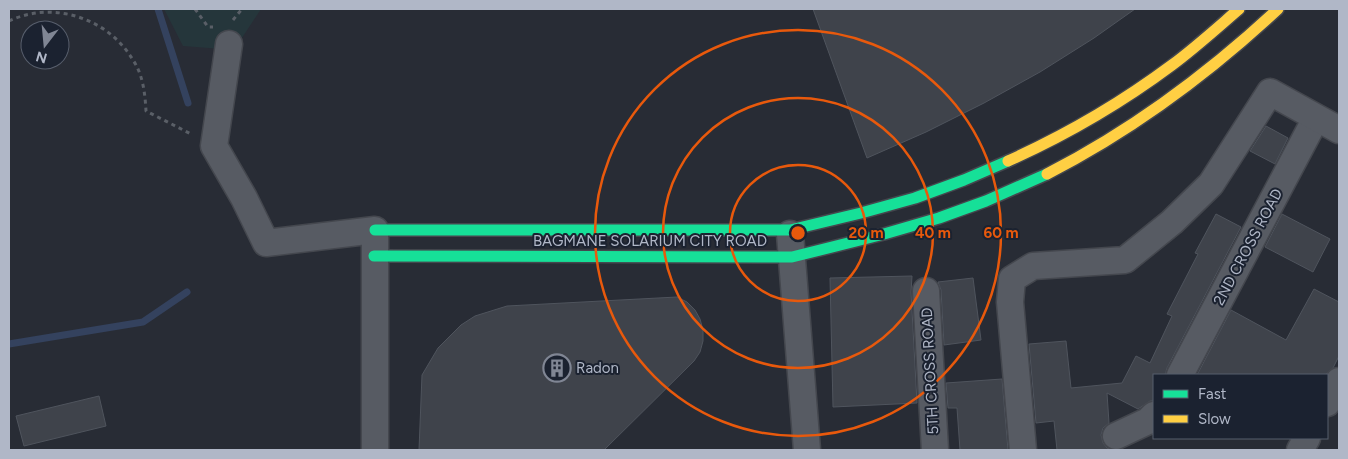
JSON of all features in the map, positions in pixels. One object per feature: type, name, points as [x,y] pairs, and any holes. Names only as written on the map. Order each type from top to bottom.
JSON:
[{"type":"street","name":"BAGMANE SOLARIUM CITY ROAD","points":[[375,230],[790,230],[930,192],[1016,159],[1057,138],[1135,91],[1173,64],[1239,9]]},
{"type":"street","name":"BAGMANE SOLARIUM CITY ROAD","points":[[374,256],[792,257],[854,242],[939,218],[992,198],[1069,162],[1134,124],[1189,86],[1226,56],[1278,9]]},
{"type":"street","points":[[229,44],[214,146],[244,198],[266,243],[375,230],[375,450]]},
{"type":"street","points":[[1023,450],[1010,302],[1012,279],[1033,266],[1125,260],[1172,222],[1211,184],[1270,92],[1339,130]]},
{"type":"street","name":"2ND CROSS ROAD","points":[[1181,374],[1316,118]]},
{"type":"street","points":[[790,230],[807,450]]},
{"type":"street","name":"5TH CROSS ROAD","points":[[926,291],[935,450]]},
{"type":"street","points":[[1328,401],[1339,380]]},
{"type":"street","points":[[1116,436],[1148,421],[1153,416]]},
{"type":"street","points":[[1300,450],[1306,439]]},
{"type":"path","points":[[9,21],[31,14],[47,12],[64,13],[96,24],[124,46],[134,61],[141,77],[146,111],[214,146]]},
{"type":"shaded area","points":[[164,9],[261,9],[234,50],[183,46]]},
{"type":"building","points":[[813,9],[1135,9],[1094,38],[1040,72],[926,132],[867,158]]},
{"type":"building","points":[[1266,126],[1288,138],[1275,164],[1250,151]]},
{"type":"building","points":[[1216,214],[1241,227],[1165,374],[1153,374],[1153,400],[1138,409],[1107,393],[1109,423],[1103,428],[1101,435],[1103,443],[1107,448],[1113,450],[1057,450],[1054,421],[1036,423],[1029,344],[1066,341],[1071,388],[1122,383],[1136,356],[1150,363],[1172,316],[1167,314],[1198,254],[1195,253]]},
{"type":"building","points":[[1282,214],[1330,239],[1313,272],[1265,247]]},
{"type":"building","points":[[912,276],[911,292],[917,403],[833,407],[830,278]]},
{"type":"building","points":[[973,278],[981,340],[944,345],[941,290],[938,282]]},
{"type":"building","points":[[1314,289],[1339,302],[1339,356],[1333,368],[1326,374],[1198,374],[1231,310],[1286,340]]},
{"type":"building","name":"Radon","points":[[677,297],[687,302],[700,319],[703,341],[700,352],[694,361],[604,450],[419,450],[422,375],[438,348],[461,325],[475,316],[507,306]]},
{"type":"building","points":[[1002,379],[1008,450],[960,450],[957,408],[948,408],[946,383]]},
{"type":"building","points":[[99,396],[106,426],[24,446],[16,416]]},
{"type":"waterway","points":[[158,9],[188,103]]},
{"type":"waterway","points":[[9,344],[143,322],[187,292]]},
{"type":"traffic: fast","points":[[375,230],[790,230],[915,198],[1008,161]]},
{"type":"traffic: fast","points":[[374,256],[792,257],[939,218],[986,201],[1047,174]]},
{"type":"traffic: slow","points":[[1008,161],[1072,129],[1153,79],[1206,38],[1239,9]]},
{"type":"traffic: slow","points":[[1047,174],[1109,139],[1168,100],[1224,56],[1278,9]]},
{"type":"place","name":"Radon","points":[[557,368]]}]
